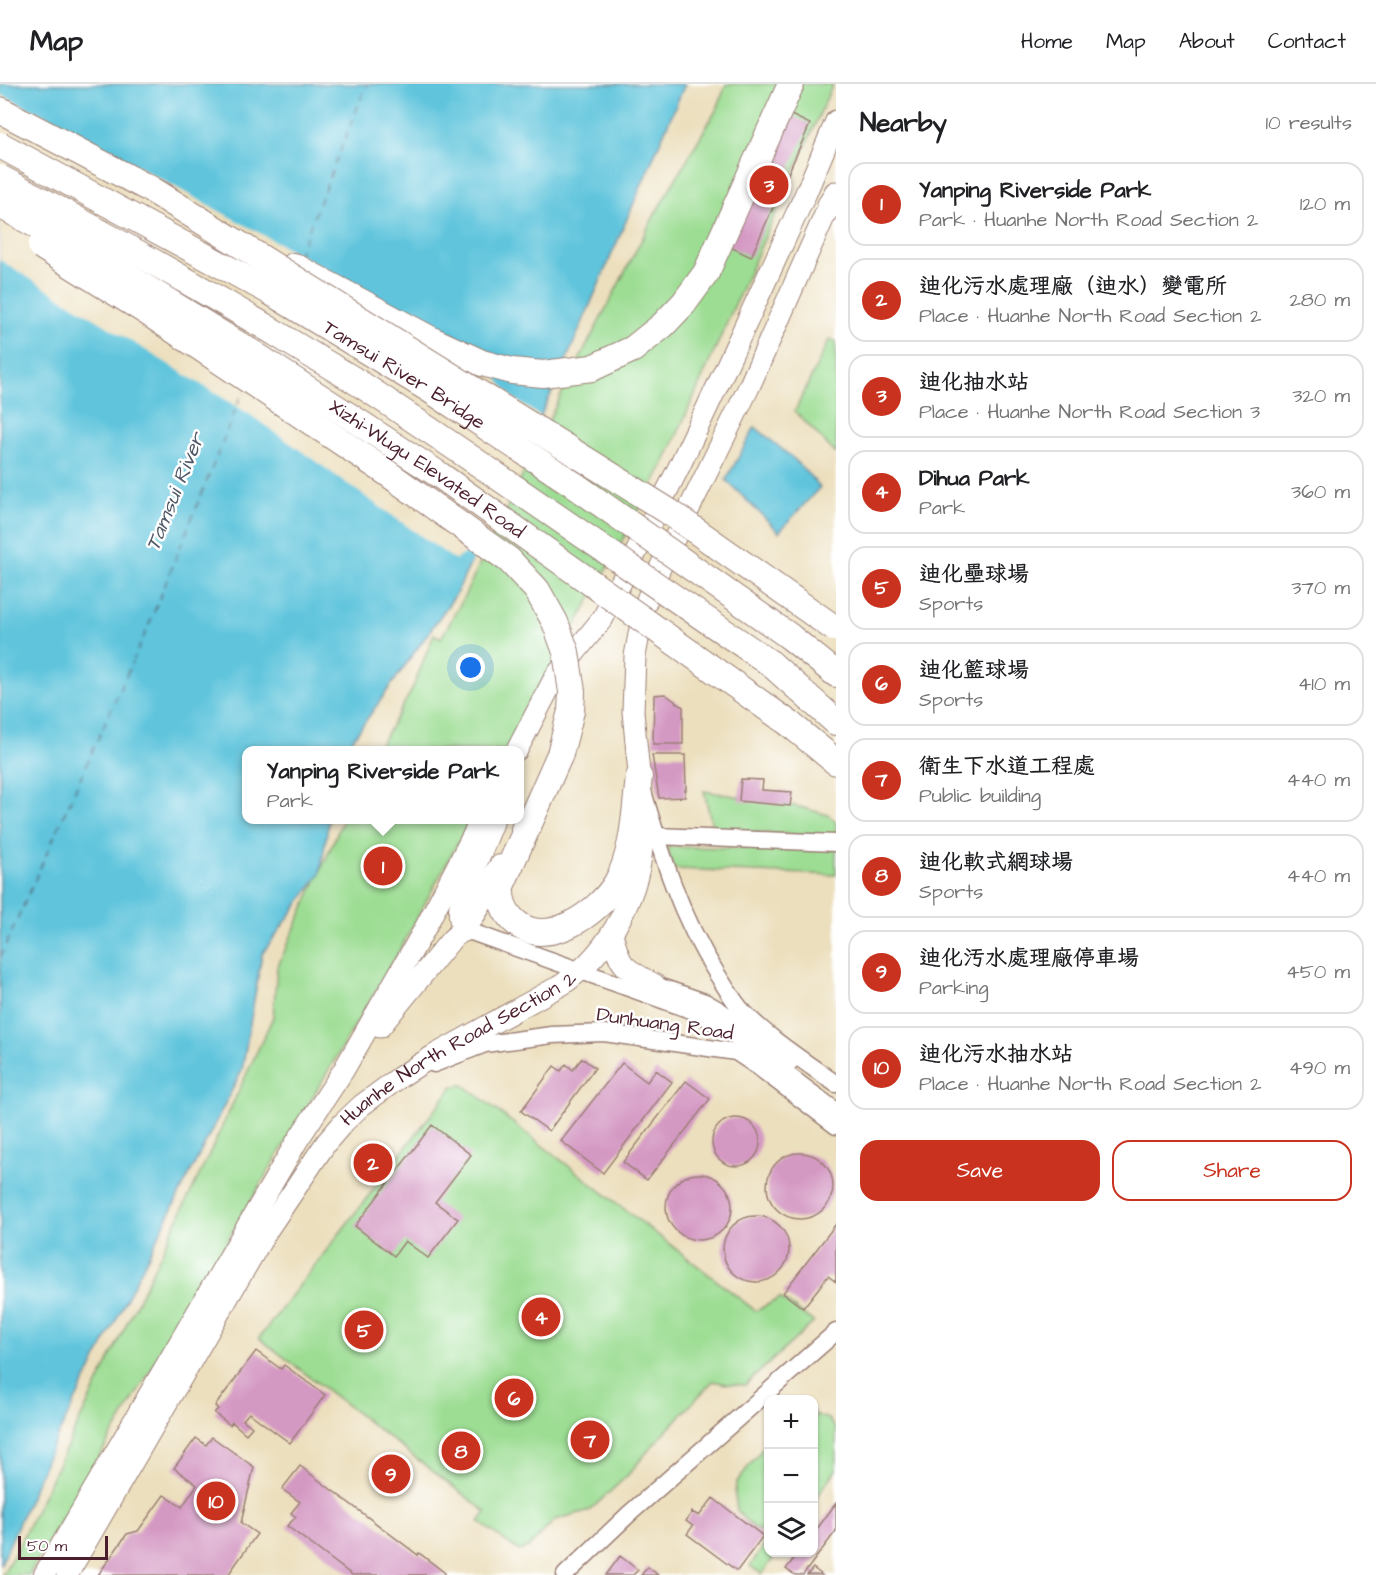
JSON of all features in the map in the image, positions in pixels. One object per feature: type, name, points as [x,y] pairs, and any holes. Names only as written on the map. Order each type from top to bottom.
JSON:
[{"type":"highway","points":[[0,110],[432,340],[482,363],[512,371],[543,374],[592,368],[633,350],[663,325],[684,303],[706,273],[791,84]]},
{"type":"highway","name":"Tamsui River Bridge","points":[[0,145],[268,291],[432,391],[573,484],[789,636]]},
{"type":"highway","name":"Tamsui River Bridge","points":[[0,178],[226,303],[363,386],[770,663]]},
{"type":"highway","points":[[149,188],[668,511],[836,628]]},
{"type":"highway","name":"Xizhi-Wugu Elevated Road","points":[[0,205],[117,270],[249,351],[438,474],[790,724],[836,762]]},
{"type":"highway","points":[[0,220],[157,318],[383,470],[509,560],[537,590],[555,622],[566,652],[572,692],[571,711],[560,754],[501,886],[500,895],[506,912],[514,922],[536,932],[557,930],[585,916],[604,899],[616,883],[630,844],[639,777]]},
{"type":"highway","points":[[789,636],[836,666]]},
{"type":"highway","points":[[789,636],[836,674]]},
{"type":"highway","points":[[770,663],[836,713]]},
{"type":"highway","points":[[770,663],[836,722]]},
{"type":"highway","points":[[463,930],[533,815]]},
{"type":"main road","points":[[519,746],[555,677],[603,618],[678,469],[796,215],[836,122]]},
{"type":"main road","name":"Huanhe North Road Section 2","points":[[67,1575],[266,1232],[326,1143],[362,1105],[400,1077],[433,1056],[563,984],[585,967],[612,933],[623,913],[643,846],[633,712],[635,656],[644,608],[660,568],[749,387],[834,198]]},
{"type":"main road","points":[[524,746],[541,704]]},
{"type":"main road","name":"Huanhe North Road Section 2","points":[[45,1575],[297,1141],[343,1071],[423,932],[478,824]]},
{"type":"main road","points":[[343,1071],[451,940],[463,930],[459,910],[461,901],[492,824]]},
{"type":"main road","points":[[612,933],[624,966],[655,985]]},
{"type":"street","name":"Dunhuang Road","points":[[639,777],[677,896],[706,956],[733,999],[764,1030],[836,1084]]},
{"type":"street","points":[[656,836],[836,843]]},
{"type":"street","points":[[463,930],[585,967],[686,1002],[719,1010],[836,1097]]},
{"type":"street","points":[[585,967],[655,985],[686,1002],[836,1111]]},
{"type":"street","points":[[686,1002],[707,992],[714,992],[764,1030]]},
{"type":"street","points":[[686,1002],[736,1052]]},
{"type":"street","name":"Dunhuang Road","points":[[400,1077],[485,1044],[552,1035],[604,1033],[736,1052],[836,1126]]},
{"type":"street","points":[[565,1575],[629,1514],[836,1332]]},
{"type":"green space","points":[[726,84],[833,84],[665,462],[510,746],[379,746],[412,690],[434,634],[441,638],[462,601],[560,397],[655,214],[718,107]]},
{"type":"green space","points":[[829,340],[836,341],[836,454],[795,411]]},
{"type":"green space","points":[[704,791],[800,807],[828,815],[836,822],[836,837],[713,830]]},
{"type":"green space","points":[[341,824],[468,824],[398,953],[29,1575],[2,1575],[16,1551],[207,1159],[273,1017],[277,968]]},
{"type":"green space","points":[[667,847],[836,849],[836,875],[673,869]]},
{"type":"green space","points":[[464,1085],[756,1311],[780,1298],[814,1322],[745,1385],[713,1381],[627,1476],[590,1510],[555,1520],[528,1548],[519,1551],[479,1522],[486,1512],[259,1338],[453,1086]]},
{"type":"green space","points":[[818,1415],[828,1419],[836,1429],[836,1470],[818,1495]]},
{"type":"green space","points":[[764,1446],[764,1531],[757,1530],[737,1510],[736,1483]]},
{"type":"green space","points":[[764,1546],[764,1557],[774,1557],[762,1574],[750,1566]]},
{"type":"water","name":"Tamsui River","points":[[0,84],[685,84],[559,377],[456,594],[348,746],[242,746],[242,824],[328,824],[320,874],[262,954],[242,1070],[51,1449],[0,1566]]},
{"type":"water","points":[[755,427],[795,460],[820,487],[779,532],[726,480]]},
{"type":"pier","points":[[0,94],[49,118],[475,351],[513,398],[543,418],[484,543],[482,542],[455,560],[249,414],[0,260]]},
{"type":"building","points":[[787,113],[810,124],[751,257],[728,246]]},
{"type":"building","points":[[665,694],[683,707],[683,744],[653,744],[654,695]]},
{"type":"building","points":[[652,755],[685,755],[685,797],[659,798]]},
{"type":"building","points":[[741,779],[763,780],[762,790],[792,792],[790,806],[739,801]]},
{"type":"building","points":[[582,1058],[595,1068],[549,1131],[521,1111],[554,1066],[561,1071],[566,1064],[573,1070]]},
{"type":"building","points":[[622,1063],[647,1082],[656,1070],[672,1082],[603,1173],[561,1141]]},
{"type":"building","points":[[686,1081],[710,1099],[647,1180],[623,1162]]},
{"type":"building","points":[[731,1118],[741,1118],[753,1125],[760,1137],[760,1147],[753,1159],[741,1166],[731,1166],[716,1155],[712,1147],[712,1137],[723,1122]]},
{"type":"building","points":[[432,1125],[471,1155],[435,1202],[458,1219],[428,1258],[405,1241],[394,1256],[355,1226]]},
{"type":"building","points":[[373,1150],[385,1159],[373,1175],[361,1166]]},
{"type":"building","points":[[800,1153],[813,1156],[823,1163],[830,1173],[833,1186],[830,1199],[823,1209],[813,1216],[800,1219],[787,1216],[777,1209],[770,1199],[767,1186],[770,1173],[777,1163],[787,1156]]},
{"type":"building","points":[[699,1174],[712,1177],[722,1184],[729,1194],[732,1207],[729,1220],[722,1230],[712,1237],[699,1240],[686,1237],[676,1230],[669,1220],[666,1207],[669,1194],[676,1184],[686,1177]]},
{"type":"building","points":[[756,1216],[769,1219],[779,1226],[786,1236],[789,1249],[786,1262],[779,1272],[769,1279],[756,1282],[743,1279],[733,1272],[726,1262],[723,1249],[726,1236],[733,1226],[743,1219]]},
{"type":"building","points":[[836,1224],[836,1282],[828,1276],[803,1308],[783,1293]]},
{"type":"building","points":[[256,1351],[281,1369],[284,1365],[325,1395],[290,1443],[249,1413],[243,1420],[252,1427],[246,1434],[232,1422],[230,1425],[214,1413],[218,1409],[215,1406]]},
{"type":"building","points":[[586,1430],[601,1442],[595,1450],[580,1439]]},
{"type":"building","points":[[212,1437],[254,1467],[241,1523],[257,1534],[228,1575],[98,1575],[127,1534],[138,1531],[164,1495],[182,1507],[197,1485],[174,1468],[196,1438],[206,1445]]},
{"type":"building","points":[[300,1466],[418,1555],[419,1553],[445,1573],[444,1575],[352,1575],[287,1526],[296,1517],[291,1513],[300,1502],[282,1489]]},
{"type":"building","points":[[713,1498],[763,1536],[737,1571],[687,1534],[693,1526],[686,1521],[692,1512],[699,1516]]},
{"type":"building","points":[[836,1503],[836,1531],[818,1555],[818,1528]]},
{"type":"building","points":[[620,1556],[638,1570],[633,1575],[606,1575]]},
{"type":"building","points":[[795,1557],[816,1557],[803,1575],[795,1575],[786,1569]]},
{"type":"building","points":[[648,1567],[658,1575],[641,1575]]},
{"type":"building","points":[[813,1568],[822,1575],[807,1575]]},
{"type":"ferry route","points":[[298,256],[367,84]]},
{"type":"ferry route","points":[[0,958],[148,627],[243,391]]},
{"type":"place","name":"迪化抽水站","points":[[769,185]]},
{"type":"place","name":"Yanping Riverside Park","points":[[383,866]]},
{"type":"place","name":"迪化污水處理廠（迪水）變電所","points":[[373,1163]]},
{"type":"place","name":"Dihua Park","points":[[541,1317]]},
{"type":"place","name":"迪化壘球場","points":[[364,1330]]},
{"type":"place","name":"迪化籃球場","points":[[514,1398]]},
{"type":"place","name":"衛生下水道工程處","points":[[590,1440]]},
{"type":"place","name":"迪化軟式網球場","points":[[461,1451]]},
{"type":"place","name":"迪化汚水處理廠停車場","points":[[391,1474]]},
{"type":"place","name":"迪化污水抽水站","points":[[216,1501]]}]
